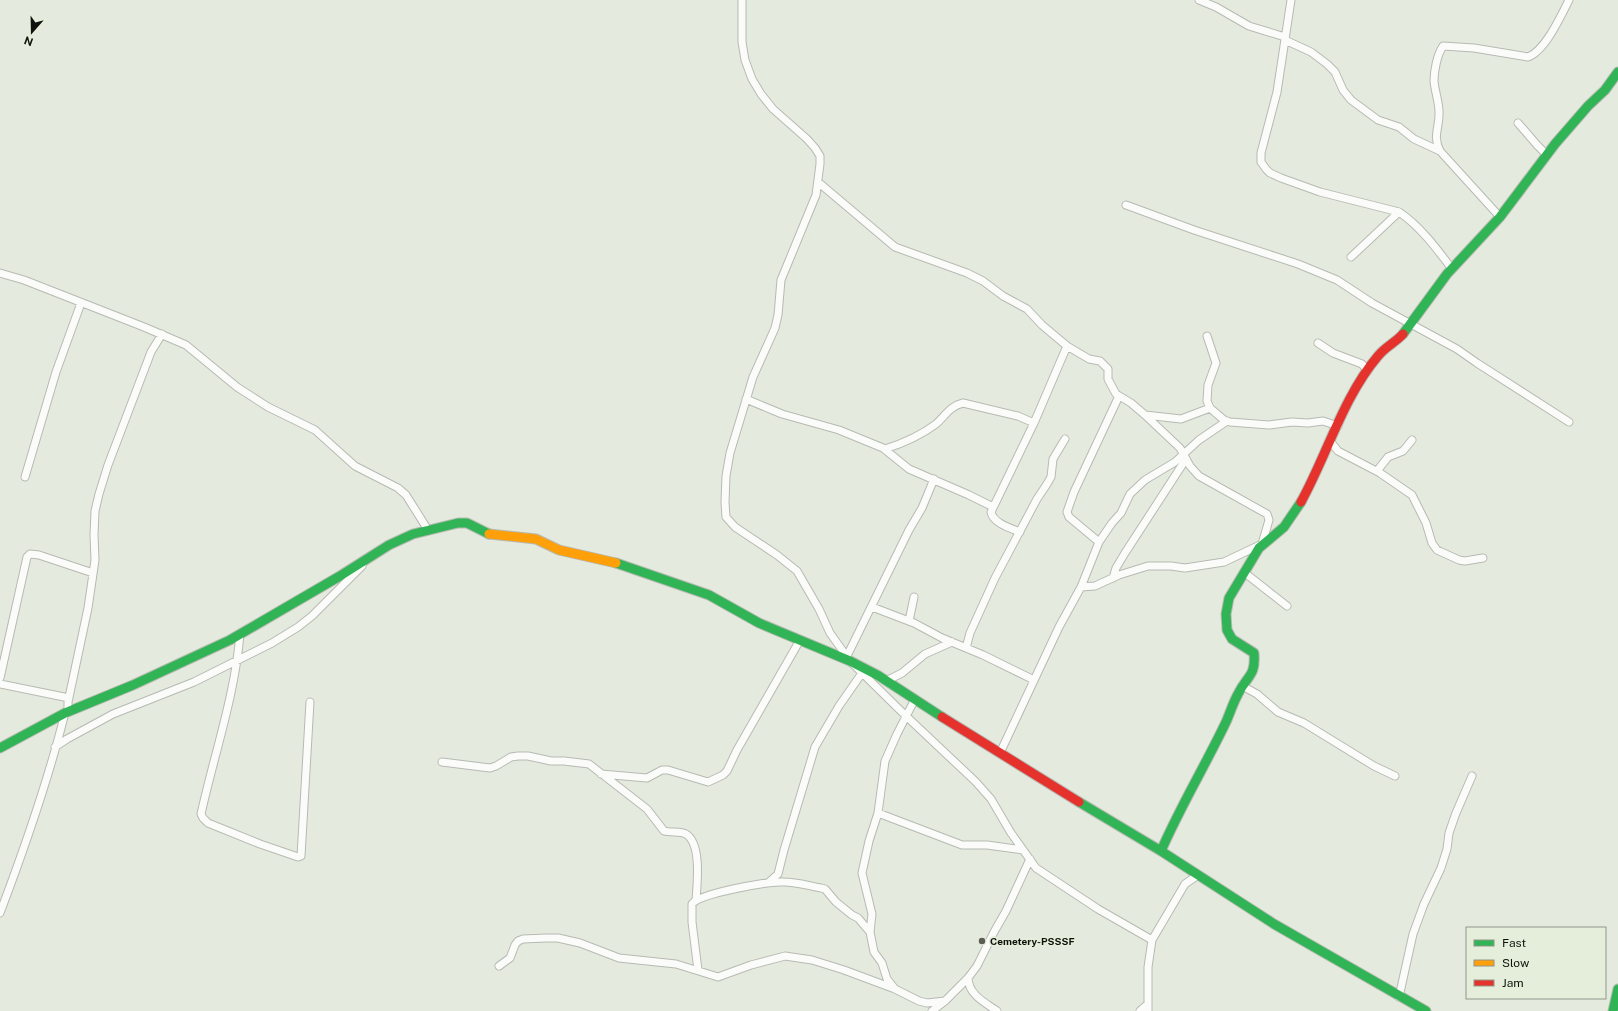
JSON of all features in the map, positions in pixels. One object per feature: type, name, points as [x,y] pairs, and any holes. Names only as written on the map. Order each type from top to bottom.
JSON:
[{"type":"main road","points":[[1161,851],[1171,827],[1226,722],[1242,684],[1253,671],[1255,665],[1254,654],[1230,638],[1226,624],[1230,595],[1262,544],[1278,533],[1300,506],[1338,426],[1368,371],[1378,356],[1397,341],[1412,323],[1447,274],[1500,217],[1566,131],[1605,90],[1618,72]]},
{"type":"main road","points":[[0,748],[67,712],[133,685],[240,634],[389,545],[412,534],[464,523],[488,534],[536,539],[559,550],[613,562],[709,595],[758,623],[849,659],[915,698],[972,737],[1043,781],[1161,851],[1281,928],[1399,997],[1426,1011]]},
{"type":"main road","points":[[1613,1011],[1618,989]]},
{"type":"street","points":[[742,0],[742,42],[745,60],[752,79],[761,94],[773,109],[815,148],[820,156],[820,172],[816,195],[781,280],[776,328],[753,377],[730,453],[725,502],[726,517],[735,527],[777,555],[796,571],[819,610],[830,633],[849,659],[862,674],[976,782],[991,800],[1011,833],[1036,868],[1098,909],[1152,940]]},
{"type":"street","points":[[1199,0],[1216,7],[1249,26],[1285,39],[1311,52],[1335,72],[1342,90],[1351,100],[1378,120],[1399,127],[1414,139],[1440,151]]},
{"type":"street","points":[[1291,0],[1274,108],[1261,153],[1261,162],[1270,173],[1320,192],[1399,212],[1408,218],[1424,235],[1452,269]]},
{"type":"street","points":[[1500,217],[1440,151],[1437,145],[1436,136],[1440,113],[1434,81],[1437,62],[1443,46],[1474,48],[1528,57],[1534,55],[1548,37],[1569,0]]},
{"type":"street","points":[[1518,123],[1536,145],[1547,155]]},
{"type":"street","points":[[818,182],[895,247],[966,273],[983,281],[1003,296],[1028,309],[1042,325],[1067,346],[1089,359],[1100,361],[1108,368],[1108,380],[1112,388],[1119,396],[1132,403],[1180,448],[1190,466],[1199,476],[1266,514],[1269,520],[1262,544],[1224,562],[1185,568],[1171,566],[1148,566],[1095,586],[1081,587]]},
{"type":"street","points":[[1126,205],[1194,230],[1298,264],[1337,280],[1372,303],[1412,323],[1457,349],[1569,422]]},
{"type":"street","points":[[1351,257],[1399,212]]},
{"type":"street","points":[[0,273],[24,280],[162,334],[186,345],[237,387],[268,407],[315,430],[355,466],[398,488],[406,495],[428,530]]},
{"type":"street","points":[[25,477],[56,372],[81,303]]},
{"type":"street","points":[[0,913],[26,843],[67,712],[88,608],[95,560],[95,511],[108,464],[151,352],[162,334]]},
{"type":"street","points":[[1207,336],[1216,363],[1208,385],[1208,401],[1210,408],[1227,421],[1269,425],[1292,422],[1308,423],[1323,421],[1338,426]]},
{"type":"street","points":[[1318,343],[1334,353],[1362,364],[1368,371]]},
{"type":"street","points":[[1020,532],[1002,524],[992,517],[992,507],[1034,423],[1067,346]]},
{"type":"street","points":[[1099,542],[1069,517],[1067,512],[1074,492],[1119,396]]},
{"type":"street","points":[[746,399],[793,417],[839,430],[885,449],[909,468],[992,507]]},
{"type":"street","points":[[885,449],[916,438],[937,423],[946,412],[957,404],[963,403],[1018,416],[1034,423]]},
{"type":"street","points":[[1145,415],[1181,419],[1210,408]]},
{"type":"street","points":[[1113,578],[1116,568],[1185,457],[1199,440],[1227,421]]},
{"type":"street","points":[[966,648],[970,632],[995,578],[1051,477],[1053,459],[1065,439]]},
{"type":"street","points":[[1377,471],[1388,457],[1403,451],[1412,440]]},
{"type":"street","points":[[1330,442],[1338,451],[1377,471],[1412,495],[1426,523],[1432,543],[1437,550],[1459,560],[1465,561],[1483,558]]},
{"type":"street","points":[[1000,753],[1059,627],[1081,587],[1099,542],[1121,513],[1131,492],[1144,480],[1185,457]]},
{"type":"street","points":[[849,659],[909,530],[922,508],[934,479]]},
{"type":"street","points":[[0,678],[27,557],[30,554],[39,555],[93,573]]},
{"type":"street","points":[[55,747],[66,739],[113,714],[194,682],[272,643],[298,627],[312,616],[369,558]]},
{"type":"street","points":[[1245,573],[1287,606]]},
{"type":"street","points":[[909,621],[914,597]]},
{"type":"street","points":[[872,607],[909,621],[1034,680]]},
{"type":"street","points":[[240,634],[236,662],[202,816],[208,823],[231,833],[298,857],[302,854],[310,702]]},
{"type":"street","points":[[601,774],[647,778],[662,770],[668,770],[708,782],[723,775],[728,771],[737,750],[800,640]]},
{"type":"street","points":[[886,681],[902,673],[925,654],[952,642]]},
{"type":"street","points":[[767,884],[778,874],[815,747],[839,706],[862,674]]},
{"type":"street","points":[[0,684],[69,698]]},
{"type":"street","points":[[1242,684],[1257,694],[1278,712],[1304,723],[1374,766],[1395,776]]},
{"type":"street","points":[[895,989],[886,979],[882,963],[874,952],[870,932],[872,914],[862,873],[869,841],[878,813],[885,761],[915,698]]},
{"type":"street","points":[[442,762],[490,768],[511,757],[528,756],[551,761],[589,764],[647,809],[664,831],[683,833],[691,839],[694,845],[698,872],[696,900]]},
{"type":"street","points":[[1399,997],[1413,934],[1424,904],[1441,868],[1447,849],[1449,833],[1472,776]]},
{"type":"street","points":[[878,813],[962,845],[987,845],[1023,850]]},
{"type":"street","points":[[932,1011],[945,1001],[968,978],[977,966],[1006,911],[1030,859]]},
{"type":"street","points":[[1140,1011],[1148,1007],[1148,967],[1152,940],[1185,884],[1198,875]]},
{"type":"street","points":[[698,970],[692,922],[692,904],[696,900],[722,891],[785,882],[823,889],[852,916],[858,918],[870,932]]},
{"type":"street","points":[[499,966],[510,958],[518,941],[523,939],[558,938],[580,943],[619,958],[667,962],[718,977],[751,965],[785,956],[823,963],[895,989],[919,1001],[928,1003],[945,1001]]},
{"type":"street","points":[[968,978],[970,989],[974,994],[997,1011]]},
{"type":"traffic: fast","points":[[1403,334],[1447,274],[1500,217],[1555,144],[1588,106],[1605,90],[1618,72]]},
{"type":"traffic: fast","points":[[1161,851],[1176,818],[1210,755],[1236,697],[1254,667],[1254,653],[1232,639],[1227,630],[1226,614],[1229,598],[1259,548],[1284,527],[1301,502]]},
{"type":"traffic: fast","points":[[0,748],[65,713],[133,685],[230,640],[340,576],[389,545],[413,534],[458,523],[467,523],[489,534]]},
{"type":"traffic: fast","points":[[616,563],[709,595],[759,623],[850,661],[879,676],[942,717]]},
{"type":"traffic: fast","points":[[1079,802],[1161,851],[1274,924],[1426,1011]]},
{"type":"traffic: fast","points":[[1613,1011],[1618,989]]},
{"type":"traffic: slow","points":[[489,534],[536,539],[559,550],[616,563]]},
{"type":"traffic: jam","points":[[1301,502],[1355,390],[1378,356],[1403,334]]},
{"type":"traffic: jam","points":[[942,717],[1079,802]]},
{"type":"place","name":"Cemetery-PSSSF","points":[[982,941]]}]
